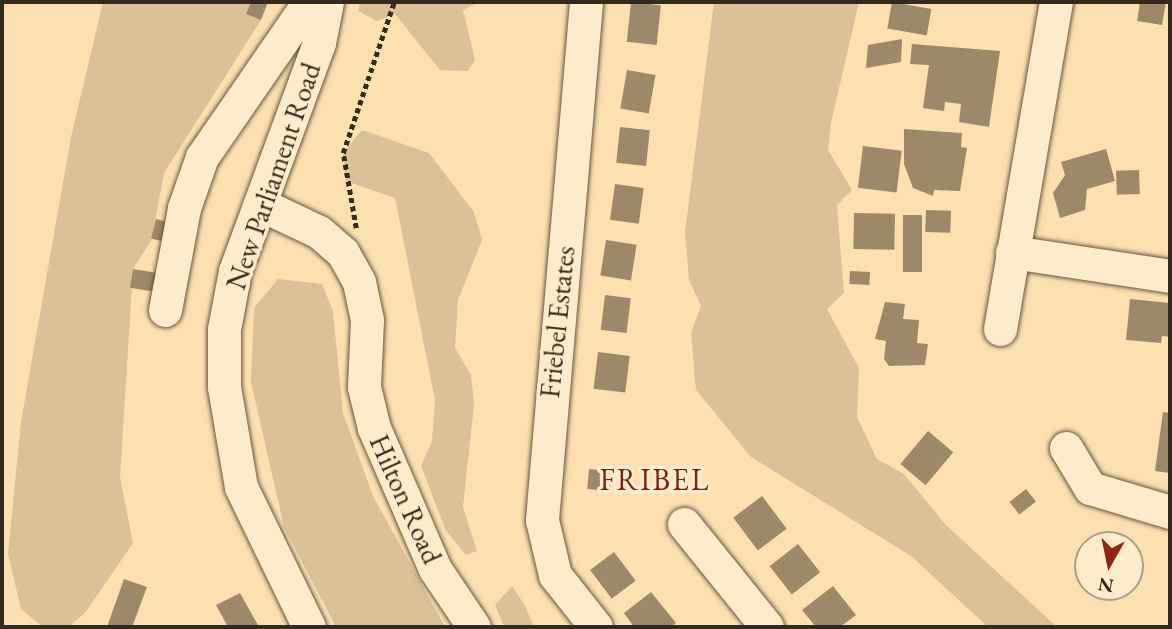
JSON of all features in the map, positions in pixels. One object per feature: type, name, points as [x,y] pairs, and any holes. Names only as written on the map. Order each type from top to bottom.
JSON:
[{"type":"street","points":[[165,310],[184,208],[202,157],[309,2]]},
{"type":"street","name":"New Parliament Road","points":[[309,627],[241,487],[224,387],[224,329],[235,271],[319,43],[327,2]]},
{"type":"street","name":"Friebel Estates","points":[[586,2],[542,520],[545,553],[555,575],[596,627]]},
{"type":"street","points":[[1000,329],[1056,2]]},
{"type":"street","name":"Hilton Road","points":[[260,204],[319,232],[343,253],[359,282],[367,320],[364,387],[392,482],[435,569],[474,627]]},
{"type":"street","points":[[1012,252],[1170,276]]},
{"type":"street","points":[[1066,448],[1090,488],[1170,512]]},
{"type":"street","points":[[684,524],[767,627]]},
{"type":"path","points":[[343,253],[356,237],[356,219],[343,153],[394,2]]},
{"type":"shaded area","points":[[103,2],[251,2],[246,14],[261,20],[164,173],[152,239],[133,269],[120,477],[133,543],[85,613],[68,627],[43,627],[21,609],[8,554],[21,422],[71,137]]},
{"type":"shaded area","points":[[360,2],[479,2],[463,10],[475,60],[468,71],[440,70],[395,14],[377,21],[358,11]]},
{"type":"shaded area","points":[[714,2],[859,2],[831,123],[828,150],[852,190],[837,205],[844,293],[827,309],[859,368],[857,417],[877,459],[904,474],[946,525],[1057,627],[988,627],[911,556],[751,457],[696,390],[691,333],[701,306],[689,280],[685,232]]},
{"type":"shaded area","points":[[362,130],[429,153],[474,212],[482,240],[458,300],[455,348],[471,375],[474,404],[463,507],[477,551],[466,555],[446,531],[421,466],[432,441],[435,400],[395,198],[346,181],[343,153]]},
{"type":"shaded area","points":[[278,279],[322,284],[333,311],[343,413],[373,496],[445,627],[336,627],[284,527],[251,382],[254,308]]},
{"type":"shaded area","points":[[512,586],[534,627],[504,627],[495,605]]},
{"type":"building","points":[[251,2],[268,2],[261,20],[246,14]]},
{"type":"building","points":[[631,2],[661,5],[657,45],[627,42]]},
{"type":"building","points":[[892,2],[931,9],[927,36],[887,29]]},
{"type":"building","points":[[1140,2],[1166,2],[1162,25],[1137,21]]},
{"type":"building","points":[[902,39],[901,62],[866,68],[868,45]]},
{"type":"building","points":[[912,44],[1000,51],[989,127],[959,122],[961,104],[945,102],[944,111],[923,108],[929,65],[910,64]]},
{"type":"building","points":[[627,70],[656,75],[649,113],[620,108]]},
{"type":"building","points":[[620,127],[650,130],[646,166],[616,163]]},
{"type":"building","points":[[904,129],[962,133],[961,147],[967,148],[960,191],[934,190],[933,196],[913,188],[904,164]]},
{"type":"building","points":[[863,146],[902,151],[897,192],[858,188]]},
{"type":"building","points":[[1106,149],[1115,181],[1087,189],[1085,210],[1060,218],[1053,193],[1065,175],[1061,162]]},
{"type":"building","points":[[1139,170],[1140,194],[1117,195],[1116,171]]},
{"type":"building","points":[[615,184],[644,188],[639,224],[610,220]]},
{"type":"building","points":[[926,210],[951,211],[950,233],[925,232]]},
{"type":"building","points":[[854,213],[895,214],[894,250],[853,249]]},
{"type":"building","points":[[903,215],[922,215],[922,272],[903,272]]},
{"type":"building","points":[[156,219],[168,222],[163,241],[151,238]]},
{"type":"building","points":[[606,240],[637,245],[631,280],[600,276]]},
{"type":"building","points":[[133,269],[158,273],[155,292],[130,288]]},
{"type":"building","points":[[850,271],[870,272],[869,285],[849,284]]},
{"type":"building","points":[[605,295],[631,298],[627,333],[601,330]]},
{"type":"building","points":[[1130,299],[1170,303],[1170,337],[1162,336],[1161,343],[1126,340]]},
{"type":"building","points":[[885,302],[905,304],[903,319],[919,320],[917,343],[928,344],[925,365],[889,366],[884,359],[886,341],[875,339]]},
{"type":"building","points":[[598,352],[630,356],[625,393],[593,389]]},
{"type":"building","points":[[1163,412],[1170,413],[1170,473],[1155,471]]},
{"type":"building","points":[[928,431],[953,452],[926,485],[900,464]]},
{"type":"building","points":[[589,469],[612,471],[610,491],[587,489]]},
{"type":"building","points":[[1026,489],[1036,502],[1019,515],[1009,502]]},
{"type":"building","points":[[762,496],[787,529],[758,550],[733,518]]},
{"type":"building","points":[[798,544],[820,572],[792,595],[770,566]]},
{"type":"building","points":[[614,552],[636,581],[612,599],[590,570]]},
{"type":"building","points":[[124,579],[147,587],[132,627],[107,627]]},
{"type":"building","points":[[833,586],[856,615],[840,627],[816,627],[802,610]]},
{"type":"building","points":[[651,592],[676,623],[671,627],[634,627],[624,613]]},
{"type":"building","points":[[240,593],[259,627],[228,627],[216,605]]},
{"type":"district","name":"FRIBEL","points":[[655,480]]}]
